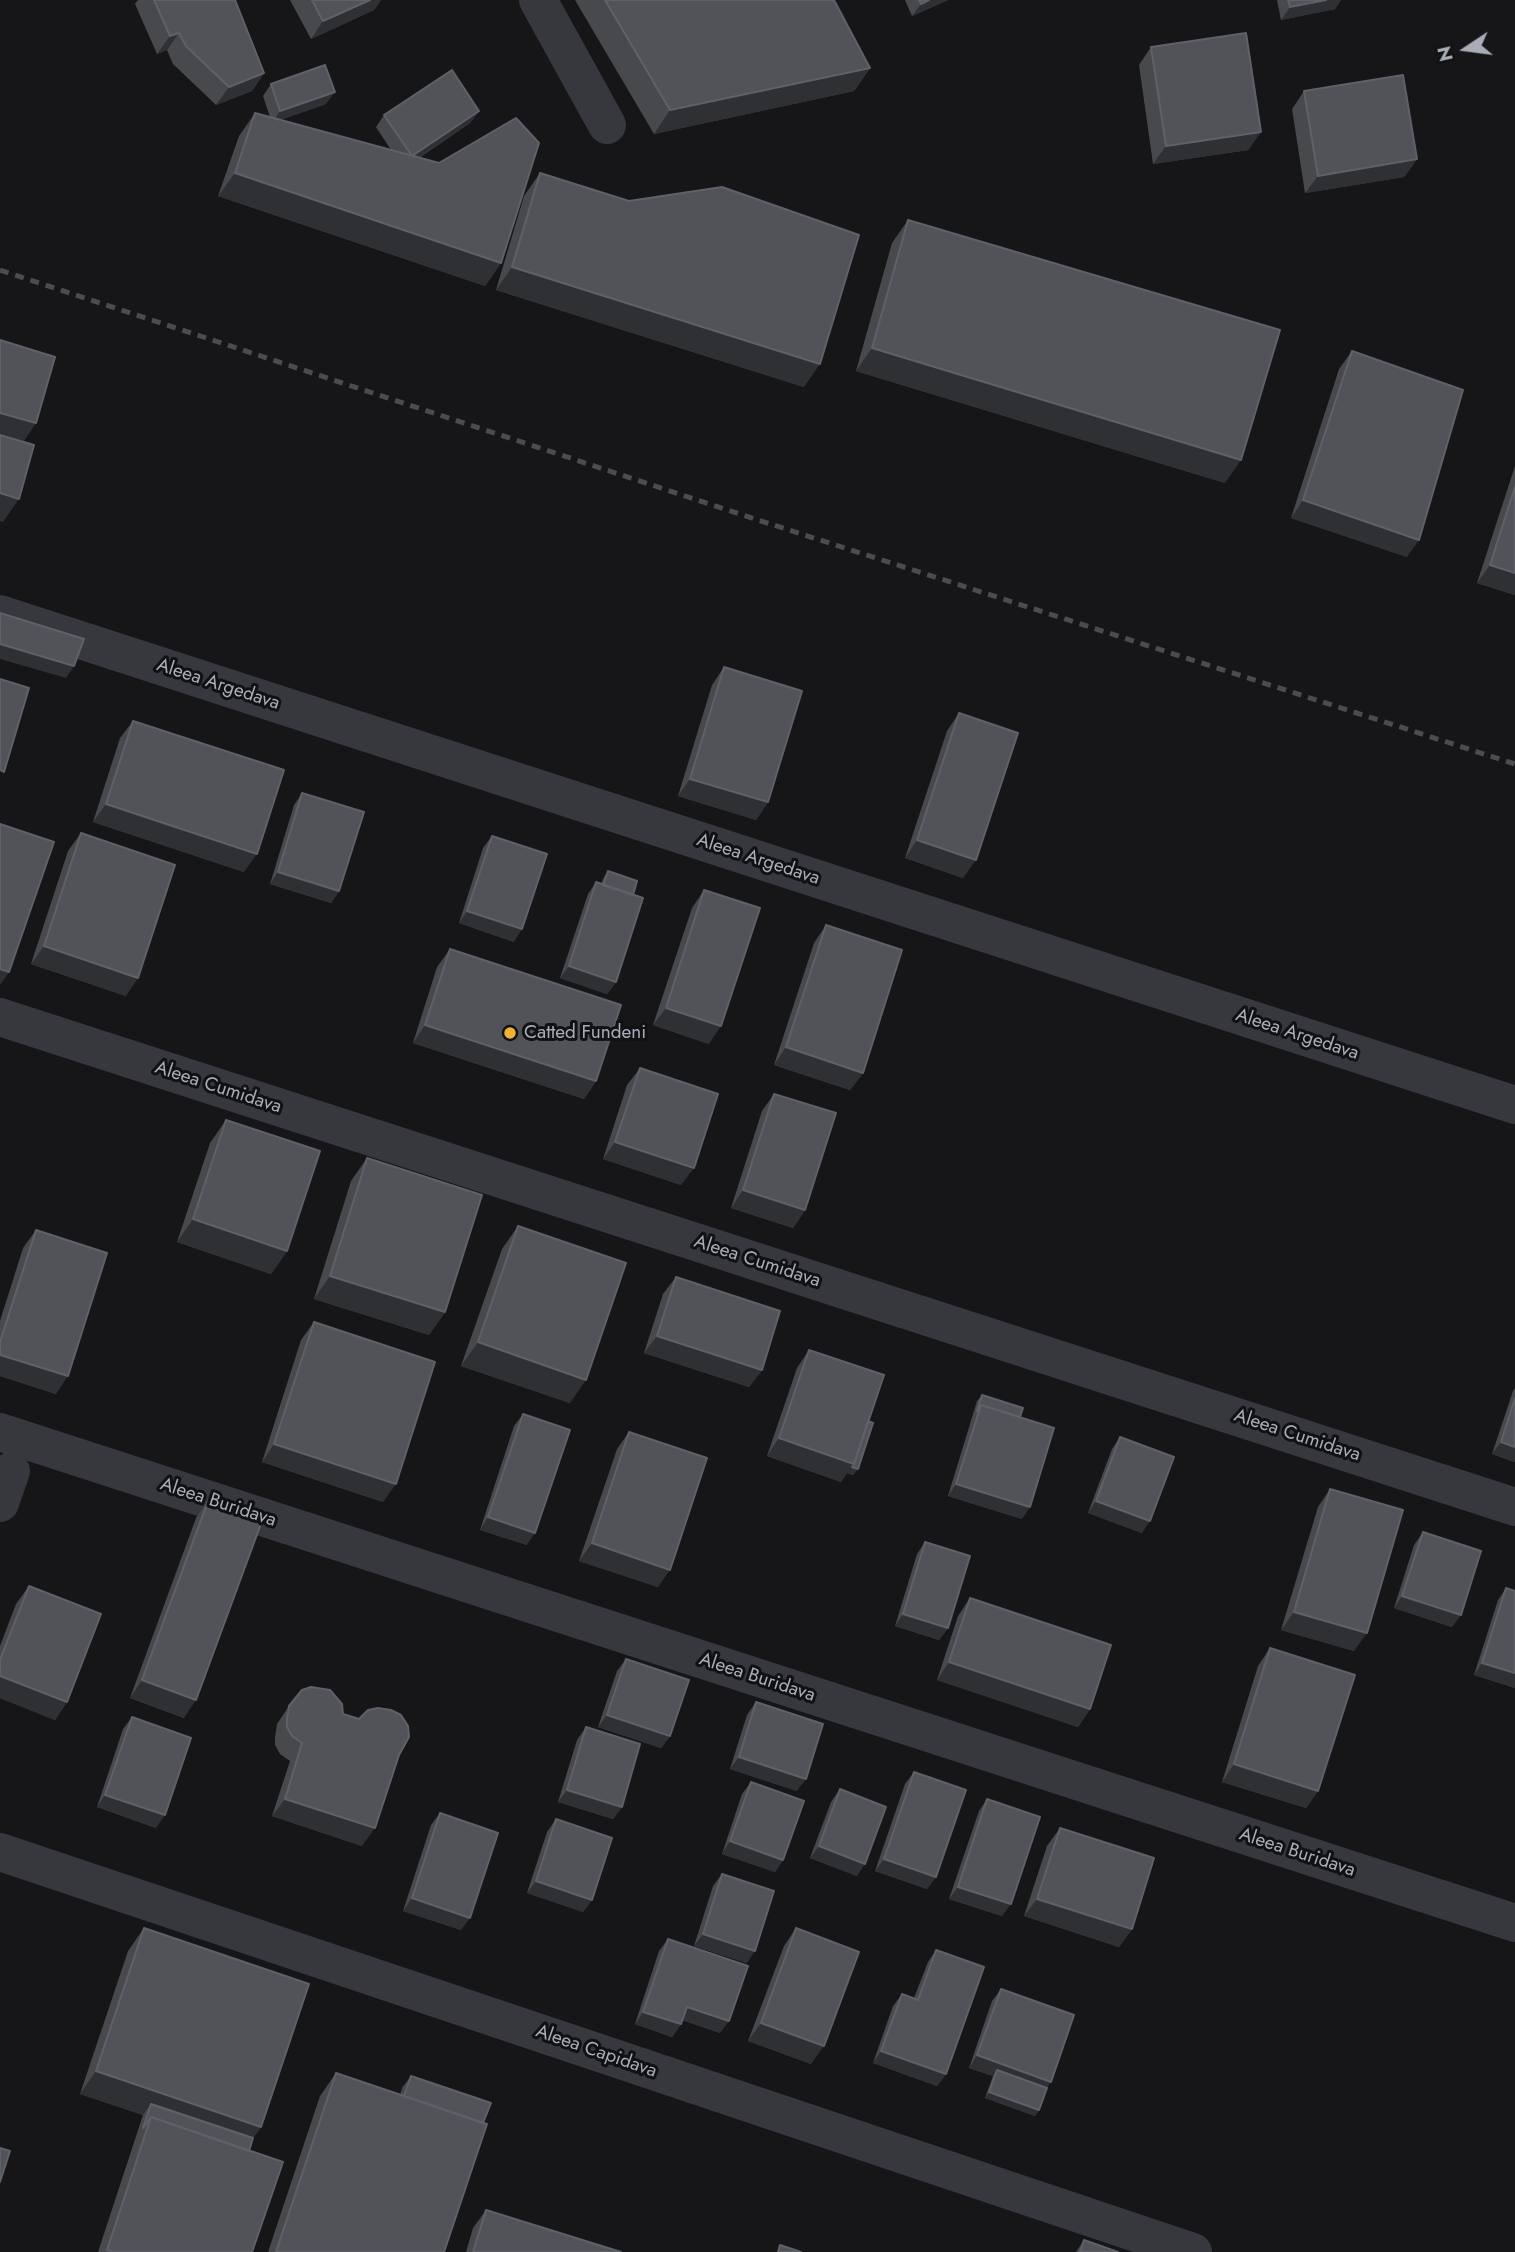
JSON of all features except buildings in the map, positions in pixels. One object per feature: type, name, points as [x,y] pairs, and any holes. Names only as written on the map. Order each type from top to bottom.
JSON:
[{"type":"street","points":[[538,0],[607,125]]},
{"type":"street","name":"Aleea Argedava","points":[[0,614],[1515,1105]]},
{"type":"street","name":"Aleea Cumidava","points":[[0,1017],[1515,1507]]},
{"type":"street","name":"Aleea Buridava","points":[[0,1432],[1515,1923]]},
{"type":"street","name":"Aleea Capidava","points":[[0,1852],[1193,2252]]},
{"type":"railway","points":[[0,270],[758,520],[1515,764]]},
{"type":"place","name":"Catted Fundeni","points":[[510,1033]]}]
